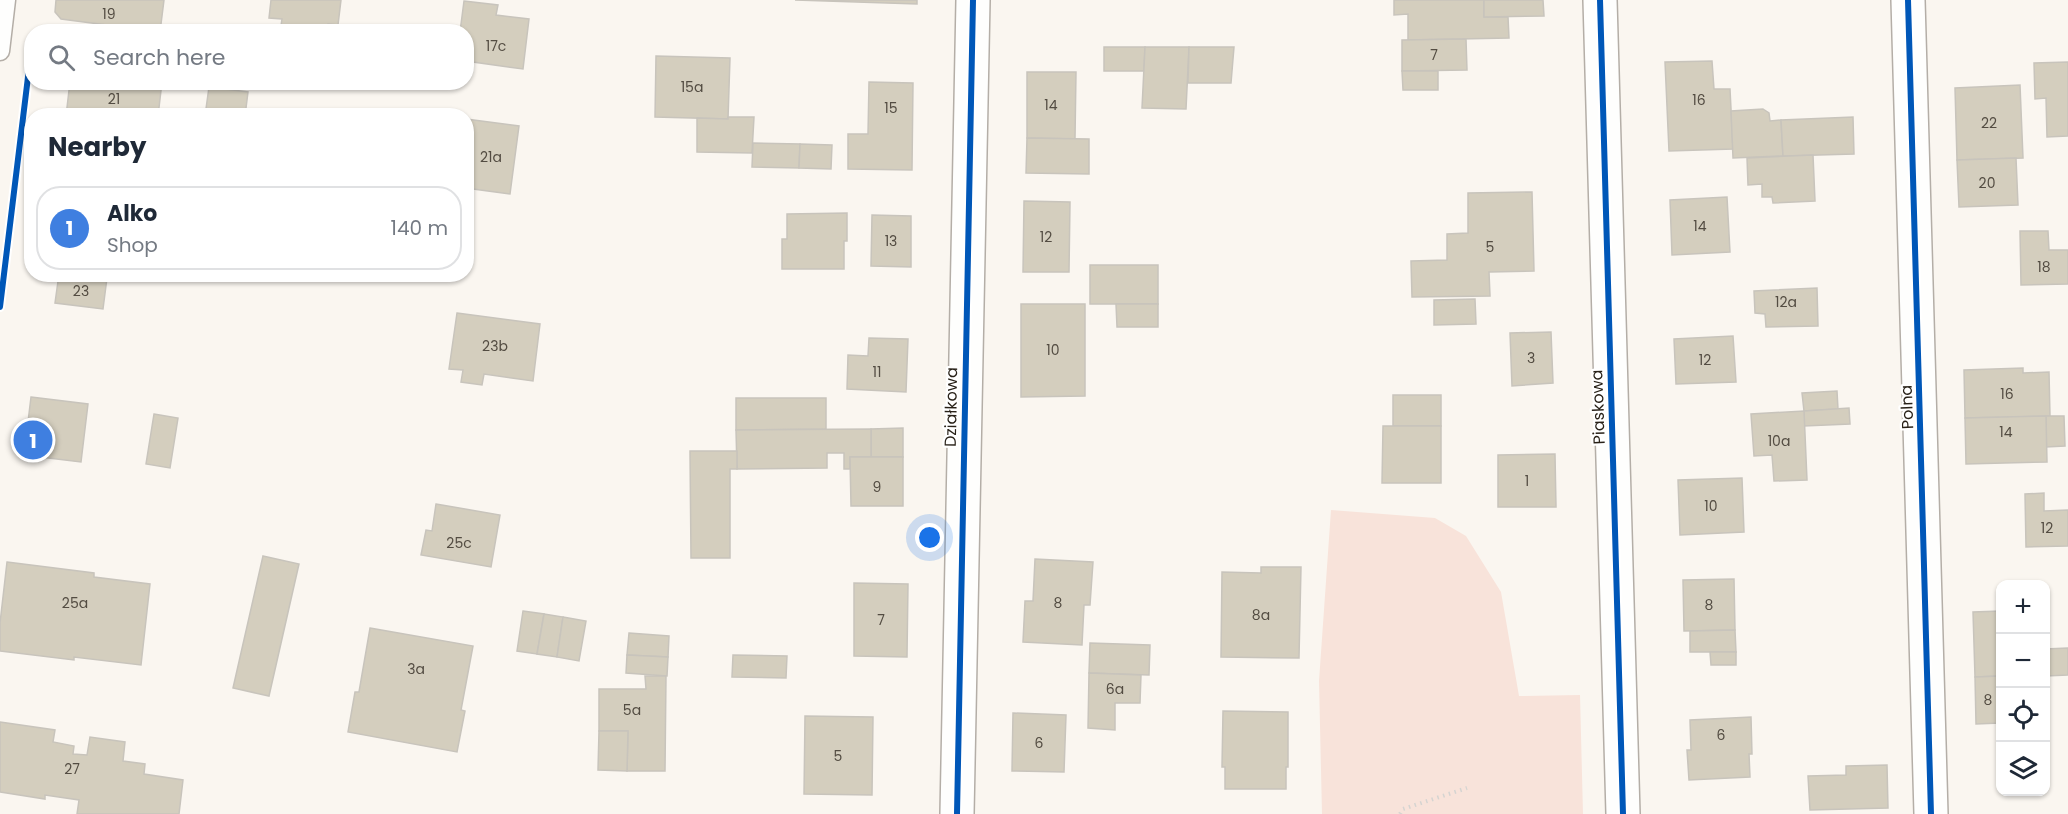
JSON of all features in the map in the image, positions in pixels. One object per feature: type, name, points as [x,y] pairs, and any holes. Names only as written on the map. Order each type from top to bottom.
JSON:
[{"type":"street","name":"Działkowa","points":[[957,814],[973,0]]},
{"type":"street","name":"Piaskowa","points":[[1600,0],[1623,814]]},
{"type":"street","name":"Polna","points":[[1908,0],[1931,814]]},
{"type":"lane","points":[[0,51],[6,0]]},
{"type":"path","points":[[1400,814],[1403,809],[1467,788]]},
{"type":"shaded area","points":[[1331,510],[1435,518],[1466,536],[1501,592],[1519,696],[1580,695],[1583,814],[1322,814],[1319,681]]},
{"type":"building","points":[[56,0],[164,0],[161,24],[99,24],[61,19],[55,12]]},
{"type":"building","points":[[271,0],[341,0],[338,24],[281,24],[282,19],[269,18]]},
{"type":"building","points":[[795,0],[917,0],[917,4]]},
{"type":"building","points":[[1394,0],[1484,0],[1484,17],[1508,17],[1509,38],[1408,40],[1408,14],[1394,15]]},
{"type":"building","points":[[1484,0],[1543,0],[1544,16],[1484,17]]},
{"type":"building","points":[[464,1],[498,5],[496,15],[529,19],[523,69],[474,62],[474,24],[461,24]]},
{"type":"building","points":[[1466,39],[1467,70],[1402,71],[1402,40]]},
{"type":"building","points":[[1104,47],[1145,47],[1144,71],[1104,71]]},
{"type":"building","points":[[1145,47],[1189,47],[1186,109],[1142,108]]},
{"type":"building","points":[[1189,47],[1234,47],[1231,83],[1188,83]]},
{"type":"building","points":[[656,56],[730,58],[728,119],[655,117]]},
{"type":"building","points":[[1712,61],[1714,89],[1730,89],[1733,149],[1669,151],[1665,62]]},
{"type":"building","points":[[2068,62],[2068,136],[2047,137],[2046,98],[2035,99],[2034,63]]},
{"type":"building","points":[[1402,71],[1438,71],[1438,90],[1403,90]]},
{"type":"building","points":[[1027,72],[1076,72],[1075,139],[1027,138]]},
{"type":"building","points":[[869,82],[913,83],[912,170],[848,169],[848,134],[868,134]]},
{"type":"building","points":[[2020,85],[2023,158],[1957,160],[1955,88]]},
{"type":"building","points":[[69,90],[161,90],[159,108],[67,108]]},
{"type":"building","points":[[209,90],[248,92],[246,108],[206,108]]},
{"type":"building","points":[[1763,109],[1769,113],[1770,121],[1781,120],[1783,156],[1733,158],[1731,111]]},
{"type":"building","points":[[728,117],[754,117],[752,153],[697,152],[697,118],[728,119]]},
{"type":"building","points":[[1853,117],[1854,154],[1783,156],[1781,120]]},
{"type":"building","points":[[474,120],[519,126],[510,194],[474,189]]},
{"type":"building","points":[[1027,138],[1089,139],[1089,174],[1026,173]]},
{"type":"building","points":[[753,143],[800,144],[799,168],[752,167]]},
{"type":"building","points":[[800,144],[832,145],[831,169],[799,168]]},
{"type":"building","points":[[1813,155],[1815,201],[1773,203],[1772,197],[1762,197],[1762,184],[1748,185],[1747,158]]},
{"type":"building","points":[[2016,158],[2018,205],[1959,207],[1957,160]]},
{"type":"building","points":[[1532,192],[1534,271],[1489,272],[1490,296],[1412,297],[1411,261],[1447,260],[1447,234],[1468,233],[1468,193]]},
{"type":"building","points":[[1727,197],[1730,252],[1672,255],[1670,200]]},
{"type":"building","points":[[1024,201],[1070,202],[1069,272],[1023,272]]},
{"type":"building","points":[[847,213],[844,269],[782,269],[782,239],[787,239],[787,214]]},
{"type":"building","points":[[872,215],[911,216],[911,267],[871,266]]},
{"type":"building","points":[[2020,231],[2048,231],[2049,250],[2068,250],[2068,284],[2021,285]]},
{"type":"building","points":[[1090,265],[1158,265],[1158,304],[1090,304]]},
{"type":"building","points":[[58,282],[106,282],[103,309],[55,303]]},
{"type":"building","points":[[1817,288],[1818,326],[1766,327],[1765,314],[1755,313],[1754,291]]},
{"type":"building","points":[[1475,299],[1476,324],[1434,325],[1434,300]]},
{"type":"building","points":[[1021,304],[1085,304],[1085,396],[1021,397]]},
{"type":"building","points":[[1116,304],[1158,304],[1158,327],[1117,327]]},
{"type":"building","points":[[457,313],[540,324],[533,381],[484,374],[482,385],[461,382],[463,370],[449,369]]},
{"type":"building","points":[[1551,332],[1553,383],[1512,386],[1510,333]]},
{"type":"building","points":[[1733,336],[1736,382],[1676,384],[1674,339]]},
{"type":"building","points":[[869,338],[908,339],[906,392],[847,389],[848,355],[868,356]]},
{"type":"building","points":[[2023,368],[2023,373],[2049,372],[2050,416],[1965,418],[1964,370]]},
{"type":"building","points":[[1837,391],[1838,409],[1804,411],[1802,393]]},
{"type":"building","points":[[1393,395],[1441,395],[1441,426],[1393,426]]},
{"type":"building","points":[[31,397],[88,404],[81,462],[24,455]]},
{"type":"building","points":[[736,398],[826,398],[826,429],[736,430]]},
{"type":"building","points":[[1849,408],[1850,424],[1804,426],[1804,411]]},
{"type":"building","points":[[1804,411],[1807,480],[1774,481],[1772,455],[1754,456],[1751,414]]},
{"type":"building","points":[[154,414],[178,418],[170,468],[146,464]]},
{"type":"building","points":[[2046,416],[2064,416],[2065,446],[2046,447]]},
{"type":"building","points":[[2046,416],[2047,462],[1966,464],[1965,418]]},
{"type":"building","points":[[1383,426],[1441,426],[1441,483],[1382,483]]},
{"type":"building","points":[[903,428],[903,457],[871,457],[871,429]]},
{"type":"building","points":[[871,429],[871,457],[850,457],[850,469],[844,469],[844,453],[827,453],[827,468],[737,469],[736,430]]},
{"type":"building","points":[[690,451],[737,451],[737,469],[730,469],[730,558],[691,558]]},
{"type":"building","points":[[1555,454],[1556,507],[1498,507],[1498,455]]},
{"type":"building","points":[[850,457],[903,457],[903,506],[851,506]]},
{"type":"building","points":[[1742,478],[1744,532],[1680,535],[1678,480]]},
{"type":"building","points":[[2044,493],[2044,511],[2068,510],[2068,546],[2026,547],[2025,494]]},
{"type":"building","points":[[436,504],[500,515],[491,567],[421,555],[426,530],[432,531]]},
{"type":"building","points":[[263,556],[299,564],[269,696],[233,688]]},
{"type":"building","points":[[1035,559],[1093,562],[1090,605],[1084,605],[1082,645],[1023,642],[1025,601],[1033,601]]},
{"type":"building","points":[[7,562],[94,573],[94,577],[150,584],[141,665],[0,651],[0,623]]},
{"type":"building","points":[[1261,567],[1301,567],[1299,658],[1221,657],[1222,572],[1261,573]]},
{"type":"building","points":[[1734,579],[1735,630],[1684,631],[1683,580]]},
{"type":"building","points":[[854,583],[908,584],[907,657],[854,656]]},
{"type":"building","points":[[523,611],[544,614],[537,654],[517,651]]},
{"type":"building","points":[[1996,611],[1996,676],[1975,677],[1973,612]]},
{"type":"building","points":[[544,614],[563,617],[557,657],[537,654]]},
{"type":"building","points":[[563,617],[586,621],[579,661],[557,657]]},
{"type":"building","points":[[370,628],[473,646],[461,710],[465,711],[457,752],[348,732],[355,692],[359,692]]},
{"type":"building","points":[[1735,630],[1736,652],[1690,652],[1690,631]]},
{"type":"building","points":[[629,633],[669,636],[668,657],[627,655]]},
{"type":"building","points":[[1090,643],[1150,645],[1149,675],[1089,673]]},
{"type":"building","points":[[2068,648],[2068,675],[2050,676],[2050,649]]},
{"type":"building","points":[[1710,652],[1736,652],[1736,665],[1711,665]]},
{"type":"building","points":[[627,655],[668,657],[667,676],[626,673]]},
{"type":"building","points":[[733,655],[787,656],[786,678],[732,677]]},
{"type":"building","points":[[1089,673],[1141,675],[1140,703],[1115,703],[1115,730],[1088,728]]},
{"type":"building","points":[[645,676],[666,676],[665,771],[627,771],[628,731],[599,731],[599,689],[646,689]]},
{"type":"building","points":[[1996,676],[1996,723],[1976,724],[1975,677]]},
{"type":"building","points":[[1223,711],[1288,712],[1286,789],[1225,789],[1225,767],[1222,767]]},
{"type":"building","points":[[1013,713],[1066,715],[1064,772],[1012,771]]},
{"type":"building","points":[[805,716],[873,717],[872,795],[804,794]]},
{"type":"building","points":[[1751,717],[1750,777],[1689,780],[1687,750],[1691,750],[1690,720]]},
{"type":"building","points":[[0,722],[55,730],[53,742],[74,746],[73,754],[87,755],[90,737],[125,742],[123,761],[145,764],[144,774],[183,780],[179,814],[77,814],[79,800],[45,795],[45,799],[0,792]]},
{"type":"building","points":[[599,731],[628,731],[627,771],[598,770]]},
{"type":"building","points":[[1887,765],[1888,808],[1810,810],[1808,776],[1846,775],[1846,766]]},
{"type":"cycle path","points":[[957,814],[973,0]]},
{"type":"cycle path","points":[[1600,0],[1623,814]]},
{"type":"cycle path","points":[[1908,0],[1931,814]]},
{"type":"cycle path","points":[[24,108],[26,90]]},
{"type":"cycle path","points":[[0,307],[24,110]]},
{"type":"place","name":"Alko","points":[[33,440]]}]
